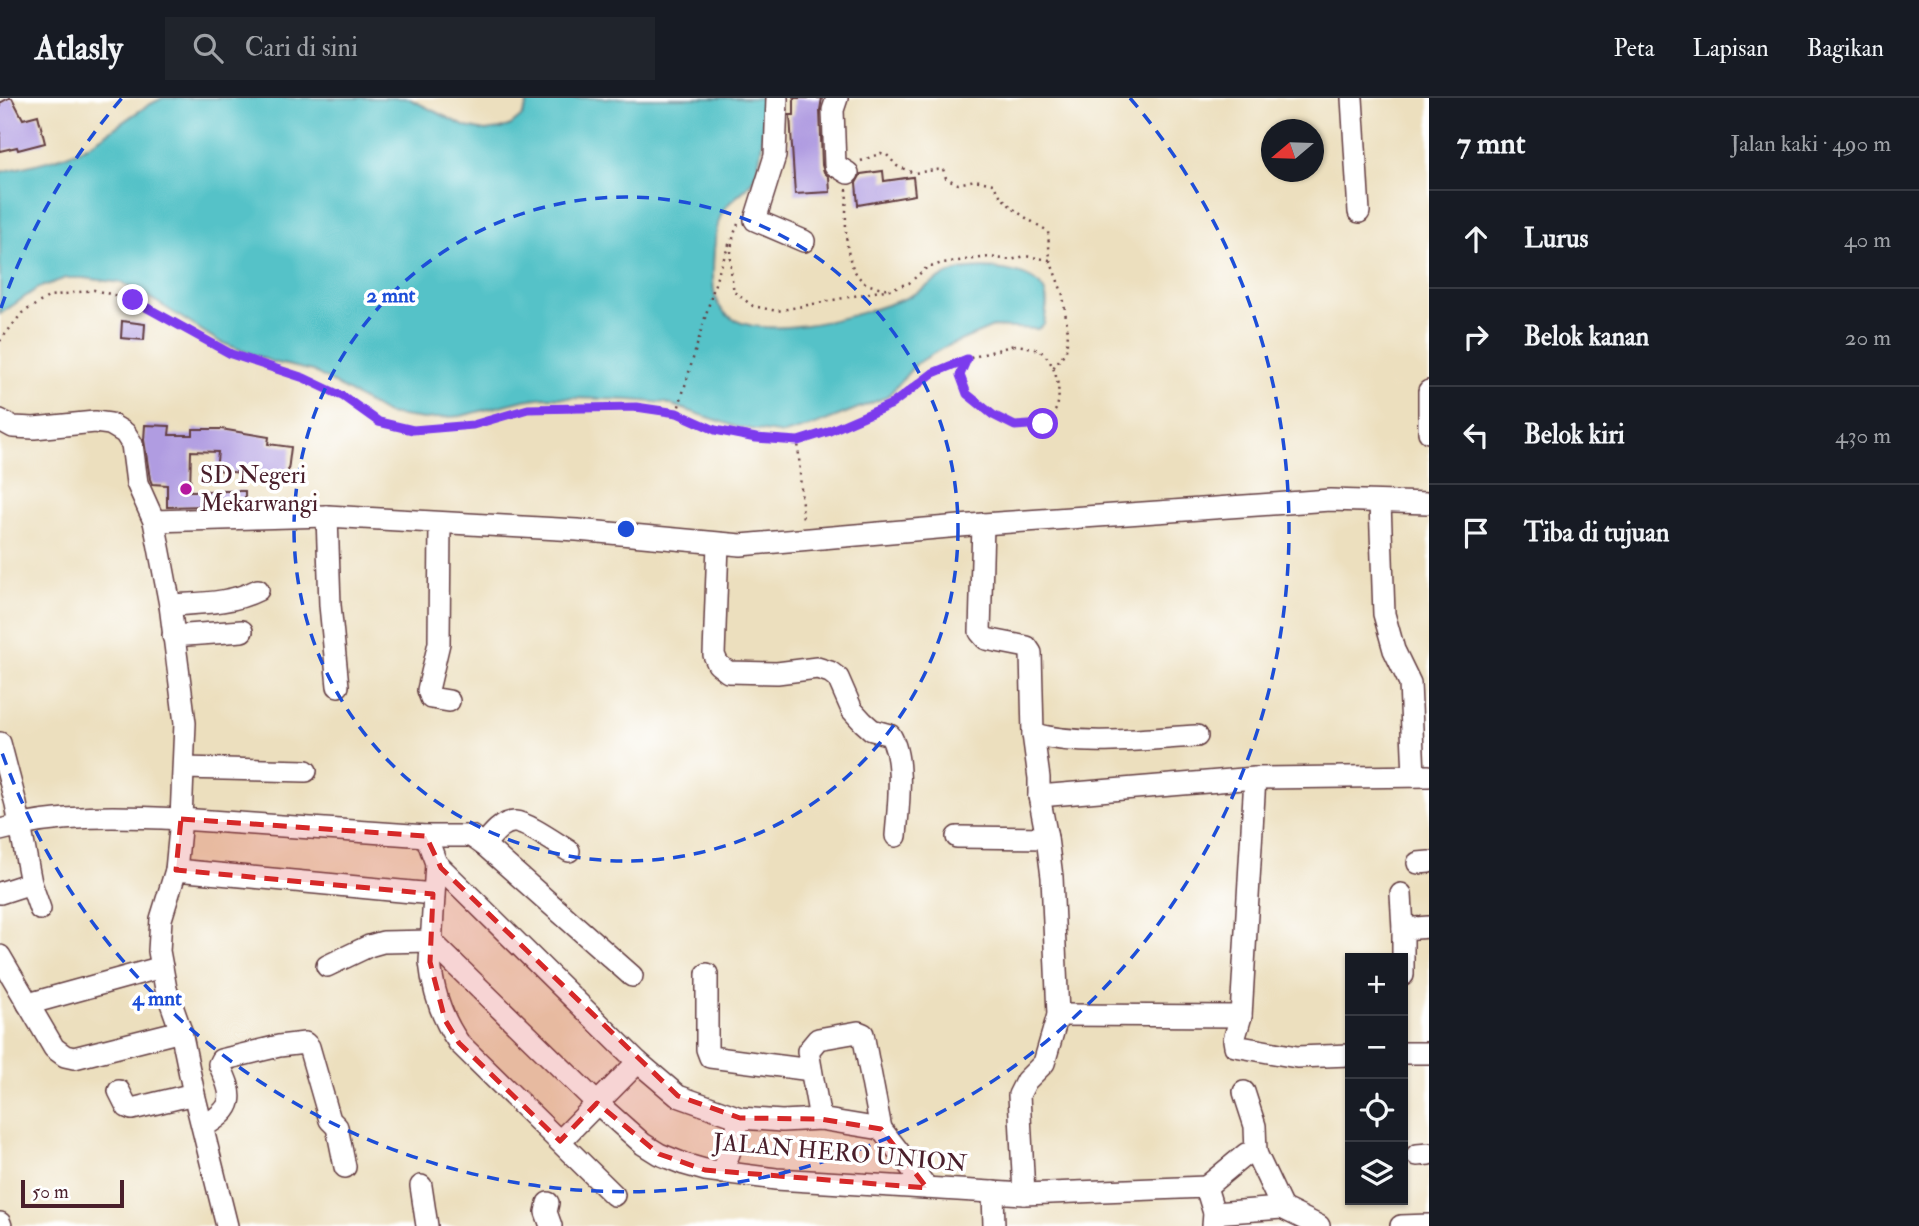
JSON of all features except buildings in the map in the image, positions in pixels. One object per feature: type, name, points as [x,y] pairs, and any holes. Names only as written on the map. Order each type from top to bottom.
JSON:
[{"type":"street","points":[[777,98],[775,156],[755,220],[804,241]]},
{"type":"street","points":[[837,98],[833,110],[835,165],[848,173]]},
{"type":"street","points":[[1352,98],[1359,212]]},
{"type":"street","points":[[1429,391],[1429,432]]},
{"type":"street","points":[[0,421],[13,427],[34,428],[95,422],[110,424],[119,429],[132,444],[137,483],[154,520],[170,605],[185,723],[176,870],[161,919],[159,935],[162,967],[172,1009],[181,1031],[227,1226]]},
{"type":"street","points":[[154,520],[327,516],[577,530],[741,545],[983,524],[1330,500],[1429,502]]},
{"type":"street","points":[[1039,796],[1255,778],[1421,776],[1410,683],[1401,659],[1394,650],[1384,614],[1380,503]]},
{"type":"street","points":[[327,516],[330,605],[338,686]]},
{"type":"street","points":[[440,523],[439,643],[428,690],[431,698],[449,701]]},
{"type":"street","points":[[983,524],[980,632],[986,639],[1027,647],[1031,653],[1033,734],[1039,796],[1052,877],[1058,1015],[1044,1063],[1026,1081],[1019,1095],[1024,1194]]},
{"type":"street","points":[[718,544],[714,655],[719,664],[728,672],[777,673],[817,668],[838,678],[852,710],[872,730],[890,735],[897,746],[896,836]]},
{"type":"street","points":[[170,605],[230,601],[241,599],[258,590]]},
{"type":"street","points":[[173,636],[242,631]]},
{"type":"street","points":[[1033,734],[1074,740],[1113,741],[1196,736]]},
{"type":"street","points":[[0,743],[9,813],[40,909]]},
{"type":"street","points":[[184,768],[306,771]]},
{"type":"street","points":[[1255,778],[1241,1016],[1234,1040],[1235,1046],[1240,1049],[1297,1056],[1345,1055]]},
{"type":"street","points":[[9,813],[181,819],[477,841],[632,976]]},
{"type":"street","points":[[569,851],[542,834],[515,822],[505,825],[438,865],[433,894],[431,976],[438,1002],[459,1043],[614,1195]]},
{"type":"street","points":[[426,836],[438,865],[638,1062],[678,1096],[740,1118],[782,1121],[820,1119],[881,1129]]},
{"type":"street","points":[[957,837],[1047,838]]},
{"type":"street","points":[[176,870],[433,894]]},
{"type":"street","points":[[0,893],[31,883]]},
{"type":"street","points":[[1401,894],[1403,953]]},
{"type":"street","points":[[1403,929],[1429,927]]},
{"type":"street","points":[[327,966],[383,942],[431,942]]},
{"type":"street","name":"JALAN HERO UNION","points":[[431,942],[643,1144],[659,1154],[705,1170],[848,1185],[1024,1194],[1206,1187]]},
{"type":"street","points":[[0,956],[54,1048],[65,1056],[74,1058],[181,1031]]},
{"type":"street","points":[[27,1004],[162,967]]},
{"type":"street","points":[[707,974],[707,1049],[710,1057],[811,1070]]},
{"type":"street","points":[[1058,1015],[1241,1016]]},
{"type":"street","points":[[820,1119],[808,1051],[818,1039],[858,1031],[863,1034],[881,1129],[927,1188]]},
{"type":"street","points":[[202,1127],[228,1108],[229,1089],[219,1064],[221,1060],[279,1046],[305,1043],[309,1047],[330,1120],[337,1127],[345,1167]]},
{"type":"street","points":[[1408,1053],[1429,1053]]},
{"type":"street","points":[[560,1141],[638,1062]]},
{"type":"street","points":[[119,1091],[132,1109],[194,1094]]},
{"type":"street","points":[[1244,1092],[1255,1126],[1256,1153],[1282,1208]]},
{"type":"street","points":[[723,1173],[740,1118]]},
{"type":"street","points":[[1256,1153],[1246,1154],[1206,1187],[1213,1219],[1282,1208],[1320,1226]]},
{"type":"street","points":[[421,1186],[427,1226]]},
{"type":"street","points":[[993,1192],[994,1226]]},
{"type":"street","points":[[548,1203],[546,1212],[551,1226]]},
{"type":"street","points":[[1401,1226],[1426,1225]]},
{"type":"path","points":[[890,289],[866,285],[854,273],[845,230],[848,173],[859,162],[881,153],[887,155],[897,166],[914,173],[943,169],[946,178],[958,184],[975,180],[993,184],[1000,197],[1009,202],[1020,215],[1048,231],[1050,260],[1063,295],[1068,333],[1066,351],[1053,368]]},
{"type":"path","points":[[677,413],[717,277],[739,221]]},
{"type":"path","points":[[733,234],[730,270],[734,292],[753,306],[777,311],[890,289],[909,283],[925,269],[942,263],[989,257],[1011,260],[1025,256],[1050,260]]},
{"type":"path","points":[[0,341],[22,313],[50,296],[94,290],[133,300],[231,354],[304,378],[344,397],[379,422],[413,430],[473,425],[528,409],[636,407],[677,413],[715,430],[756,438],[798,441],[827,432],[892,404],[933,373],[967,359],[1014,345],[1038,349],[1048,357],[1058,387],[1057,408],[1043,424],[1015,426],[993,415],[967,394],[960,375],[967,359]]},
{"type":"path","points":[[798,441],[804,539]]},
{"type":"highlighted area","points":[[181,819],[426,836],[441,868],[678,1096],[740,1118],[820,1119],[881,1129],[927,1188],[705,1170],[659,1154],[597,1103],[560,1141],[459,1043],[445,1020],[430,962],[433,894],[176,870]]},
{"type":"water","points":[[163,98],[408,98],[466,127],[485,131],[511,125],[522,116],[530,98],[765,98],[761,148],[754,177],[725,208],[718,226],[713,264],[714,288],[715,296],[726,314],[746,324],[802,326],[888,305],[913,295],[943,276],[979,268],[1019,273],[1039,285],[1047,301],[1044,324],[1038,329],[993,327],[943,348],[916,364],[889,395],[815,425],[784,434],[737,427],[666,403],[630,400],[545,397],[461,416],[424,419],[387,414],[313,371],[273,362],[220,342],[122,283],[66,278],[38,288],[0,314],[0,172],[79,150]]},
{"type":"place","name":"SD Negeri Mekarwangi","points":[[186,489]]},
{"type":"route","points":[[133,300],[231,354],[304,378],[344,397],[379,422],[413,430],[473,425],[528,409],[636,407],[677,413],[715,430],[756,438],[798,441],[827,432],[892,404],[933,373],[967,359],[960,375],[967,394],[993,415],[1015,426],[1043,424]]}]
